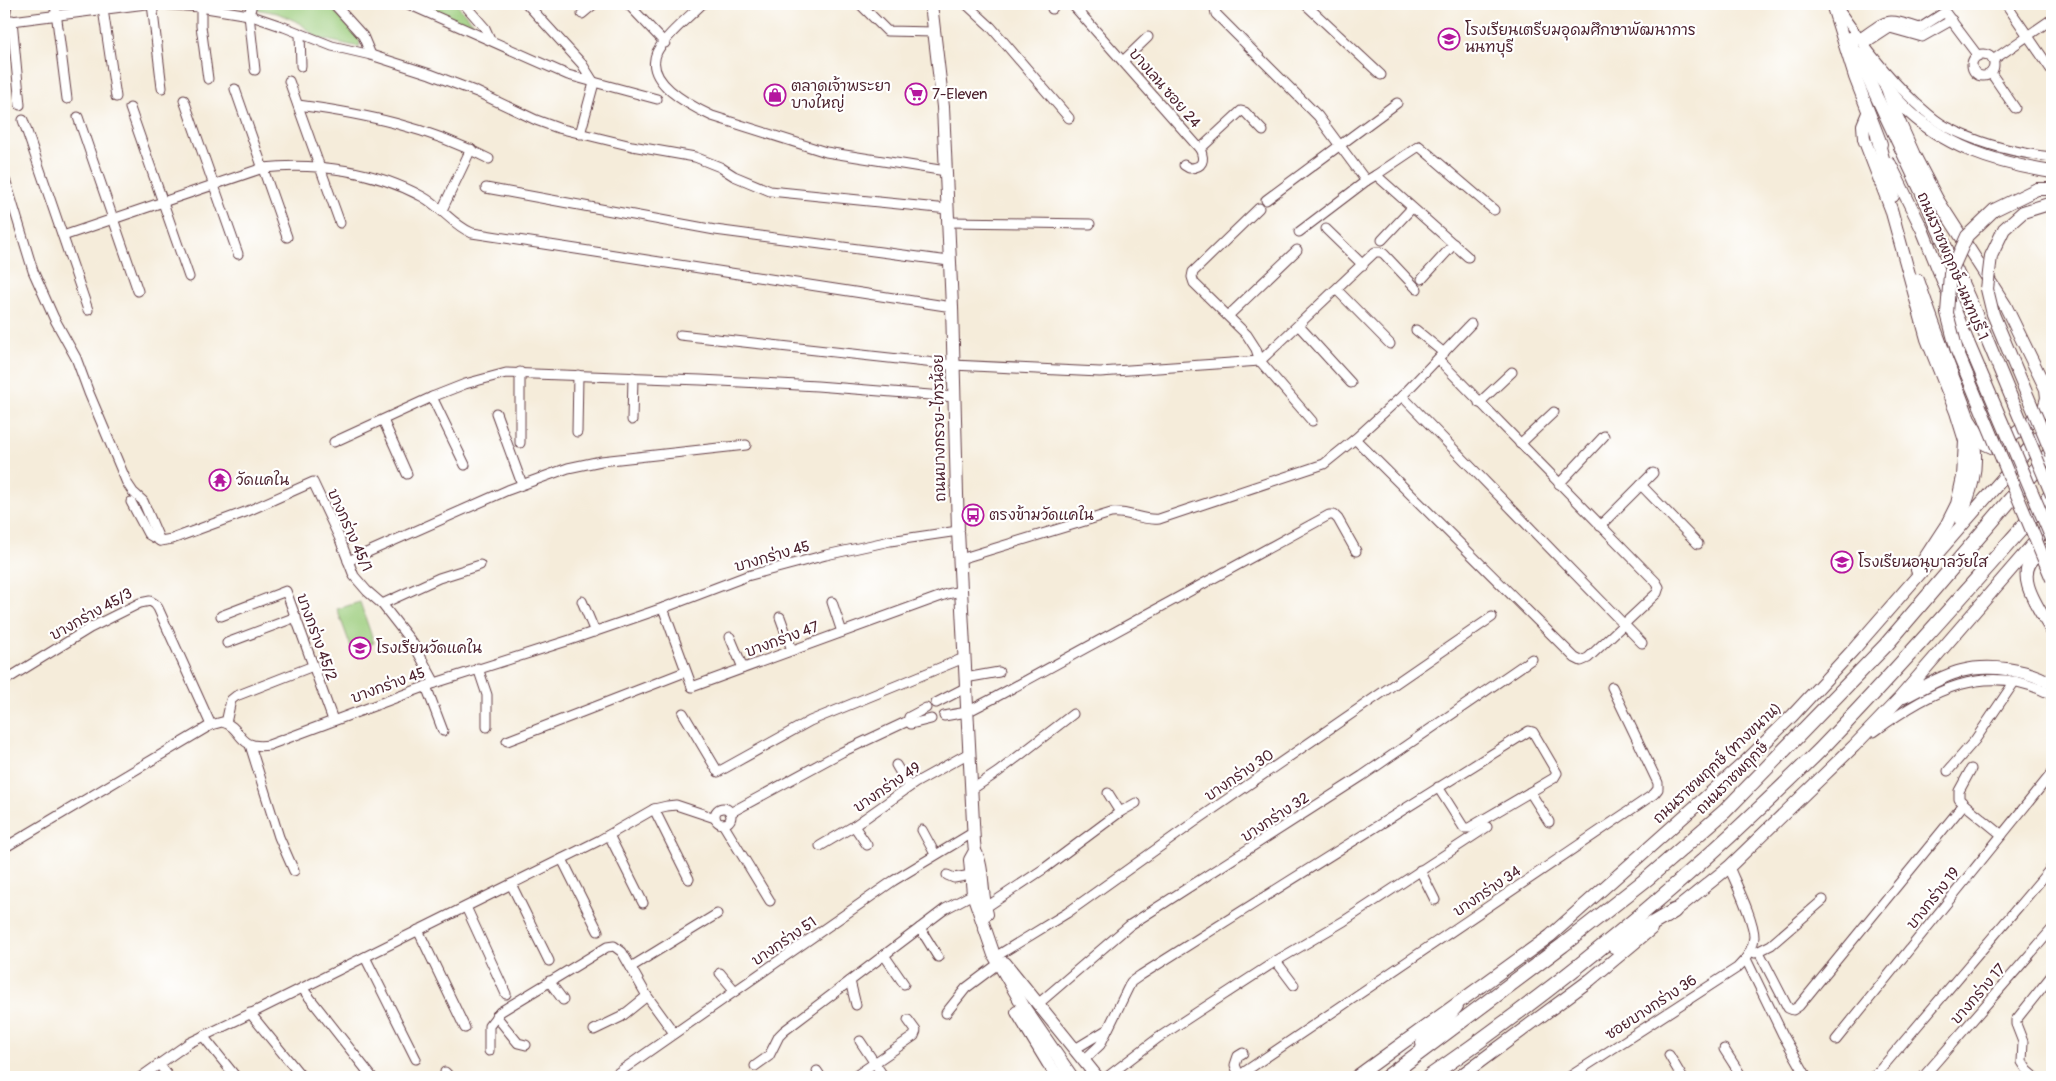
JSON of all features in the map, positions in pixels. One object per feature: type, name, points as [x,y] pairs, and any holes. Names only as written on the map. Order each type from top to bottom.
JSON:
[{"type":"main road","name":"ถนนบางกรวย-ไทรน้อย","points":[[931,4],[943,107],[948,208],[958,531],[974,832],[974,851],[970,860],[973,894],[987,937],[1037,1023],[1072,1077]]},
{"type":"main road","name":"ถนนราชพฤกษ์-นนทบุรี 1","points":[[1833,4],[1925,200],[1984,332],[2052,495]]},
{"type":"main road","name":"ถนนราชพฤกษ์-นนทบุรี 1","points":[[1833,4],[1877,136],[1922,229],[2052,540]]},
{"type":"main road","points":[[1842,22],[1887,88],[1924,125],[1952,143],[1987,157],[2052,172]]},
{"type":"main road","points":[[1887,88],[1897,117],[1914,155],[1937,199],[2000,297],[2046,389],[2046,406],[2039,417],[1996,450],[1985,444],[1968,418]]},
{"type":"main road","points":[[1868,113],[1863,125],[1864,139],[1891,210],[1927,339],[1956,412],[1965,441],[1963,477],[1957,504],[1947,524],[1924,557],[1906,590]]},
{"type":"main road","points":[[1877,136],[1907,251],[1968,418],[1974,444],[1974,468],[1967,502],[1940,552]]},
{"type":"main road","points":[[2052,189],[2037,189],[1994,210],[1967,236],[1950,274],[1947,313],[1957,351],[2052,579]]},
{"type":"main road","points":[[2052,203],[2023,212],[2004,229],[1991,256],[1987,289],[1993,314],[2052,453]]},
{"type":"main road","name":"ถนนราชพฤกษ์ (ทางขนาน)","points":[[1356,1077],[1550,936],[1637,860],[1744,762],[1792,716],[1940,552],[2052,422]]},
{"type":"main road","name":"ถนนราชพฤกษ์","points":[[1393,1073],[1640,884],[1725,811],[1886,645],[2052,453]]},
{"type":"main road","points":[[1429,1077],[1484,1039],[1580,966],[1720,846],[1820,750],[1932,630],[2052,495]]},
{"type":"main road","points":[[1459,1077],[1590,980],[1729,866],[1854,746],[1899,699],[2052,522]]},
{"type":"main road","points":[[2052,548],[2037,555],[2029,566],[2026,575],[2027,587],[2052,631]]},
{"type":"main road","points":[[1899,699],[1961,671],[2002,668],[2043,678],[2052,684]]},
{"type":"main road","name":"ถนนบางกรวย-ไทรน้อย","points":[[974,851],[980,859],[985,908],[1002,964]]},
{"type":"main road","points":[[1580,966],[1674,911]]},
{"type":"main road","points":[[1002,964],[1038,1004],[1097,1077]]},
{"type":"main road","points":[[1002,964],[1006,986],[1018,1012],[1058,1077]]},
{"type":"main road","points":[[1393,1073],[1456,1006]]},
{"type":"main road","name":"ถนนบางกรวย-ไทรน้อย","points":[[1037,1023],[1078,1077]]},
{"type":"street","points":[[7,4],[7,21],[20,105]]},
{"type":"street","points":[[55,4],[67,99]]},
{"type":"street","points":[[7,21],[56,16],[104,7],[146,4]]},
{"type":"street","points":[[152,4],[162,88]]},
{"type":"street","points":[[160,4],[200,6],[249,15],[332,46],[371,55],[430,74],[477,92],[536,120],[580,134],[632,146],[695,157],[770,191],[948,208]]},
{"type":"street","points":[[252,4],[249,15],[255,70]]},
{"type":"street","points":[[334,4],[363,36],[371,55]]},
{"type":"street","points":[[408,4],[490,39],[552,69],[594,83],[657,99]]},
{"type":"street","points":[[464,4],[485,28],[490,39]]},
{"type":"street","points":[[527,4],[582,64],[594,83],[580,134]]},
{"type":"street","points":[[582,14],[594,4]]},
{"type":"street","points":[[628,4],[665,43]]},
{"type":"street","points":[[700,4],[658,51],[655,59],[655,72],[672,91],[696,108],[712,116],[826,152],[946,171]]},
{"type":"street","points":[[860,4],[887,31],[934,32]]},
{"type":"street","points":[[966,4],[991,27],[1069,118]]},
{"type":"street","name":"บางเลน ซอย 24","points":[[1072,4],[1200,149],[1241,111],[1245,112],[1263,131]]},
{"type":"street","points":[[1217,4],[1216,14],[1318,116],[1366,181]]},
{"type":"street","points":[[1305,4],[1380,75]]},
{"type":"street","points":[[1833,4],[1894,84],[1945,127],[1979,142],[2000,148],[2052,157]]},
{"type":"street","points":[[2006,4],[2052,71]]},
{"type":"street","points":[[200,6],[208,79]]},
{"type":"street","points":[[104,7],[116,97]]},
{"type":"street","points":[[1862,42],[1884,21],[1891,20],[1920,28],[1945,12],[1978,56]]},
{"type":"street","points":[[1993,60],[2052,19]]},
{"type":"street","points":[[1862,42],[1890,28],[1922,37],[1952,20]]},
{"type":"street","points":[[300,34],[301,66]]},
{"type":"street","points":[[1123,61],[1148,37]]},
{"type":"street","points":[[1978,56],[1988,56],[1993,60],[1994,67],[1991,73],[1980,76],[1975,72],[1973,61],[1978,56]]},
{"type":"street","points":[[1991,73],[2015,108]]},
{"type":"street","points":[[289,81],[340,223]]},
{"type":"street","points":[[235,89],[287,237]]},
{"type":"street","points":[[184,100],[238,254]]},
{"type":"street","points":[[1266,200],[1397,103]]},
{"type":"street","points":[[298,105],[382,118],[422,130],[489,158]]},
{"type":"street","points":[[130,108],[189,277]]},
{"type":"street","points":[[78,117],[138,291]]},
{"type":"street","points":[[23,120],[88,310]]},
{"type":"street","points":[[1299,232],[1366,181],[1419,146],[1494,210]]},
{"type":"street","points":[[442,210],[471,149]]},
{"type":"street","points":[[1184,165],[1190,168],[1199,165],[1204,160],[1200,149]]},
{"type":"street","points":[[63,236],[263,168],[280,166],[319,167],[382,180],[423,197],[442,210],[460,227],[472,232],[621,257],[952,307]]},
{"type":"street","points":[[1376,175],[1468,257]]},
{"type":"street","points":[[6,182],[33,272],[54,318],[76,358],[127,483],[133,492],[144,501],[160,541]]},
{"type":"street","points":[[486,188],[715,230],[949,261]]},
{"type":"street","points":[[1259,208],[1193,272],[1192,277],[1194,283],[1252,341],[1260,361],[1312,421]]},
{"type":"street","points":[[1382,240],[1412,208]]},
{"type":"street","points":[[948,222],[1090,224]]},
{"type":"street","points":[[1326,229],[1363,265]]},
{"type":"street","points":[[1422,278],[1454,244]]},
{"type":"street","points":[[1228,316],[1297,250]]},
{"type":"street","points":[[680,335],[954,365],[1100,372],[1260,361],[1375,252],[1381,252],[1417,289]]},
{"type":"street","points":[[1337,290],[1390,344]]},
{"type":"street","points":[[960,559],[1111,513],[1126,512],[1142,519],[1160,519],[1324,464],[1355,439],[1402,396],[1471,324]]},
{"type":"street","points":[[1299,326],[1351,383]]},
{"type":"street","points":[[1355,439],[1575,658],[1581,661],[1588,658],[1657,593],[1659,587],[1656,582],[1479,403],[1441,356],[1416,330]]},
{"type":"street","points":[[334,442],[432,397],[492,376],[520,372],[817,386],[955,397]]},
{"type":"street","points":[[520,372],[520,443]]},
{"type":"street","points":[[1479,403],[1512,372]]},
{"type":"street","points":[[577,432],[578,375]]},
{"type":"street","points":[[632,420],[633,377]]},
{"type":"street","points":[[1402,396],[1642,643]]},
{"type":"street","points":[[432,397],[465,465]]},
{"type":"street","points":[[1520,444],[1554,412]]},
{"type":"street","points":[[496,413],[522,484]]},
{"type":"street","points":[[383,420],[407,474]]},
{"type":"street","points":[[1559,484],[1604,436]]},
{"type":"street","points":[[348,561],[522,484],[568,468],[601,461],[746,445]]},
{"type":"street","points":[[1600,526],[1653,473]]},
{"type":"street","name":"บางกร่าง 45/1","points":[[160,541],[172,539],[248,511],[313,482],[354,576],[360,585],[382,604],[414,645],[430,684],[443,731]]},
{"type":"street","points":[[1641,485],[1698,544]]},
{"type":"street","points":[[131,502],[148,534],[160,541]]},
{"type":"street","points":[[944,716],[967,712],[1329,515],[1334,515],[1338,519],[1356,551]]},
{"type":"street","name":"บางกร่าง 45","points":[[250,745],[257,747],[269,745],[430,684],[595,632],[748,576],[786,565],[890,541],[958,531]]},
{"type":"street","points":[[382,604],[439,578],[480,564]]},
{"type":"street","name":"บางกร่าง 47","points":[[685,672],[690,685],[694,686],[961,590]]},
{"type":"street","name":"บางกร่าง 45/2","points":[[221,616],[286,591],[333,720]]},
{"type":"street","name":"บางกร่าง 45/3","points":[[4,681],[90,628],[140,602],[150,601],[158,608],[212,726]]},
{"type":"street","points":[[582,601],[595,632]]},
{"type":"street","points":[[832,602],[842,632]]},
{"type":"street","points":[[507,741],[685,672],[663,608]]},
{"type":"street","points":[[227,643],[296,617]]},
{"type":"street","points":[[780,617],[792,650]]},
{"type":"street","name":"บางกร่าง 30","points":[[946,1012],[966,988],[1002,964],[1067,913],[1200,818],[1492,617]]},
{"type":"street","points":[[730,637],[743,668]]},
{"type":"street","points":[[683,713],[718,772],[810,722],[964,658]]},
{"type":"street","name":"บางกร่าง 32","points":[[1038,1004],[1130,925],[1362,776],[1532,659]]},
{"type":"street","points":[[226,723],[231,700],[314,666]]},
{"type":"street","points":[[478,668],[487,695],[487,727]]},
{"type":"street","points":[[936,702],[965,683],[999,672]]},
{"type":"street","points":[[1854,746],[1908,707],[1961,683],[2000,679],[2038,687],[2052,695]]},
{"type":"street","points":[[1948,771],[1975,740],[2015,681]]},
{"type":"street","name":"บางกร่าง 34","points":[[1238,1076],[1654,794],[1658,789],[1658,783],[1612,687]]},
{"type":"street","points":[[908,722],[909,717],[926,708]]},
{"type":"street","points":[[971,790],[998,772],[1072,714]]},
{"type":"street","points":[[730,813],[842,752],[908,722],[911,724],[931,719]]},
{"type":"street","points":[[4,848],[212,726],[222,722],[226,723],[250,745],[279,837],[294,871]]},
{"type":"street","points":[[1084,1060],[1100,1045],[1132,982],[1141,974],[1438,787],[1529,731],[1533,732],[1557,773],[1554,778],[1469,828],[1464,828],[1438,787]]},
{"type":"street","name":"บางกร่าง 49","points":[[820,846],[854,826],[910,787],[969,752]]},
{"type":"street","points":[[896,765],[910,787]]},
{"type":"street","points":[[1971,769],[1959,791],[1959,799],[2002,835]]},
{"type":"street","name":"บางกร่าง 19","points":[[1836,1040],[2052,773]]},
{"type":"street","points":[[1530,792],[1549,822]]},
{"type":"street","points":[[1108,793],[1120,812]]},
{"type":"street","points":[[985,908],[1044,868],[1120,812],[1136,803]]},
{"type":"street","points":[[1760,952],[1788,1008],[1793,1010],[1799,1006],[1964,804]]},
{"type":"street","points":[[141,1077],[203,1036],[562,859],[654,810],[676,805],[715,818],[716,821],[723,824],[770,902]]},
{"type":"street","points":[[715,818],[715,814],[720,809],[728,810],[730,813]]},
{"type":"street","points":[[654,810],[689,879]]},
{"type":"street","points":[[723,824],[730,820],[730,813]]},
{"type":"street","points":[[854,826],[867,845]]},
{"type":"street","points":[[1107,1077],[1158,1038],[1276,962],[1344,921],[1487,827]]},
{"type":"street","points":[[922,830],[935,854]]},
{"type":"street","name":"บางกร่าง 51","points":[[612,1077],[935,854],[974,832]]},
{"type":"street","points":[[609,835],[643,903]]},
{"type":"street","points":[[562,859],[598,931]]},
{"type":"street","points":[[1729,866],[1747,911],[1754,935],[1747,958],[1783,1036],[1807,1077]]},
{"type":"street","points":[[1874,1077],[2052,868]]},
{"type":"street","points":[[1420,870],[1434,900]]},
{"type":"street","points":[[947,875],[954,878],[971,875]]},
{"type":"street","points":[[511,884],[549,961]]},
{"type":"street","points":[[755,1066],[769,1056],[779,1036],[784,1031],[953,904],[973,894]]},
{"type":"street","points":[[1747,958],[1777,941],[1823,900]]},
{"type":"street","points":[[466,906],[506,994]]},
{"type":"street","points":[[631,968],[717,914]]},
{"type":"street","points":[[920,928],[938,957]]},
{"type":"street","name":"บางกร่าง 17","points":[[1923,1077],[2052,929]]},
{"type":"street","points":[[418,930],[465,1028]]},
{"type":"street","points":[[489,1051],[489,1026],[496,1016],[509,1005],[607,947],[614,946],[622,952],[646,996],[674,1033]]},
{"type":"street","points":[[884,955],[904,984]]},
{"type":"street","points":[[365,957],[416,1059]]},
{"type":"street","name":"ซอยบางกร่าง 36","points":[[1569,1077],[1737,968],[1747,958]]},
{"type":"street","points":[[1276,962],[1294,985]]},
{"type":"street","points":[[720,973],[736,991]]},
{"type":"street","points":[[2035,1077],[2022,1062],[2023,1042],[2016,1020],[2052,975]]},
{"type":"street","points":[[549,981],[563,1000]]},
{"type":"street","points":[[850,981],[856,1005]]},
{"type":"street","points":[[302,988],[372,1077]]},
{"type":"street","points":[[594,1030],[620,1017],[646,996]]},
{"type":"street","points":[[250,1014],[302,1077]]},
{"type":"street","points":[[496,1016],[514,1040],[526,1045]]},
{"type":"street","points":[[854,1077],[916,1034],[908,1020]]},
{"type":"street","points":[[1075,1049],[1108,1029]]},
{"type":"street","points":[[203,1036],[236,1077]]},
{"type":"street","points":[[860,1041],[884,1077]]},
{"type":"street","points":[[1724,1049],[1742,1077]]},
{"type":"street","points":[[1238,1076],[1235,1065],[1238,1056],[1243,1053]]},
{"type":"street","points":[[1668,1055],[1682,1077]]},
{"type":"street","points":[[159,1064],[169,1077]]},
{"type":"green space","points":[[256,4],[328,4],[360,41],[359,47],[317,38],[300,23],[277,13],[255,9]]},
{"type":"green space","points":[[419,4],[456,4],[474,24],[467,27]]},
{"type":"green space","points":[[360,602],[374,643],[352,650],[337,609]]},
{"type":"place","name":"โรงเรียนเตรียมอุดมศึกษาพัฒนาการ นนทบุรี","points":[[1449,39]]},
{"type":"place","name":"7-Eleven","points":[[916,94]]},
{"type":"place","name":"ตลาดเจ้าพระยา บางใหญ่","points":[[775,95]]},
{"type":"place","name":"วัดแคใน","points":[[220,480]]},
{"type":"place","name":"ตรงข้ามวัดแคใน","points":[[973,515]]},
{"type":"place","name":"โรงเรียนอนุบาลวัยใส","points":[[1842,562]]},
{"type":"place","name":"โรงเรียนวัดแคใน","points":[[360,648]]}]
